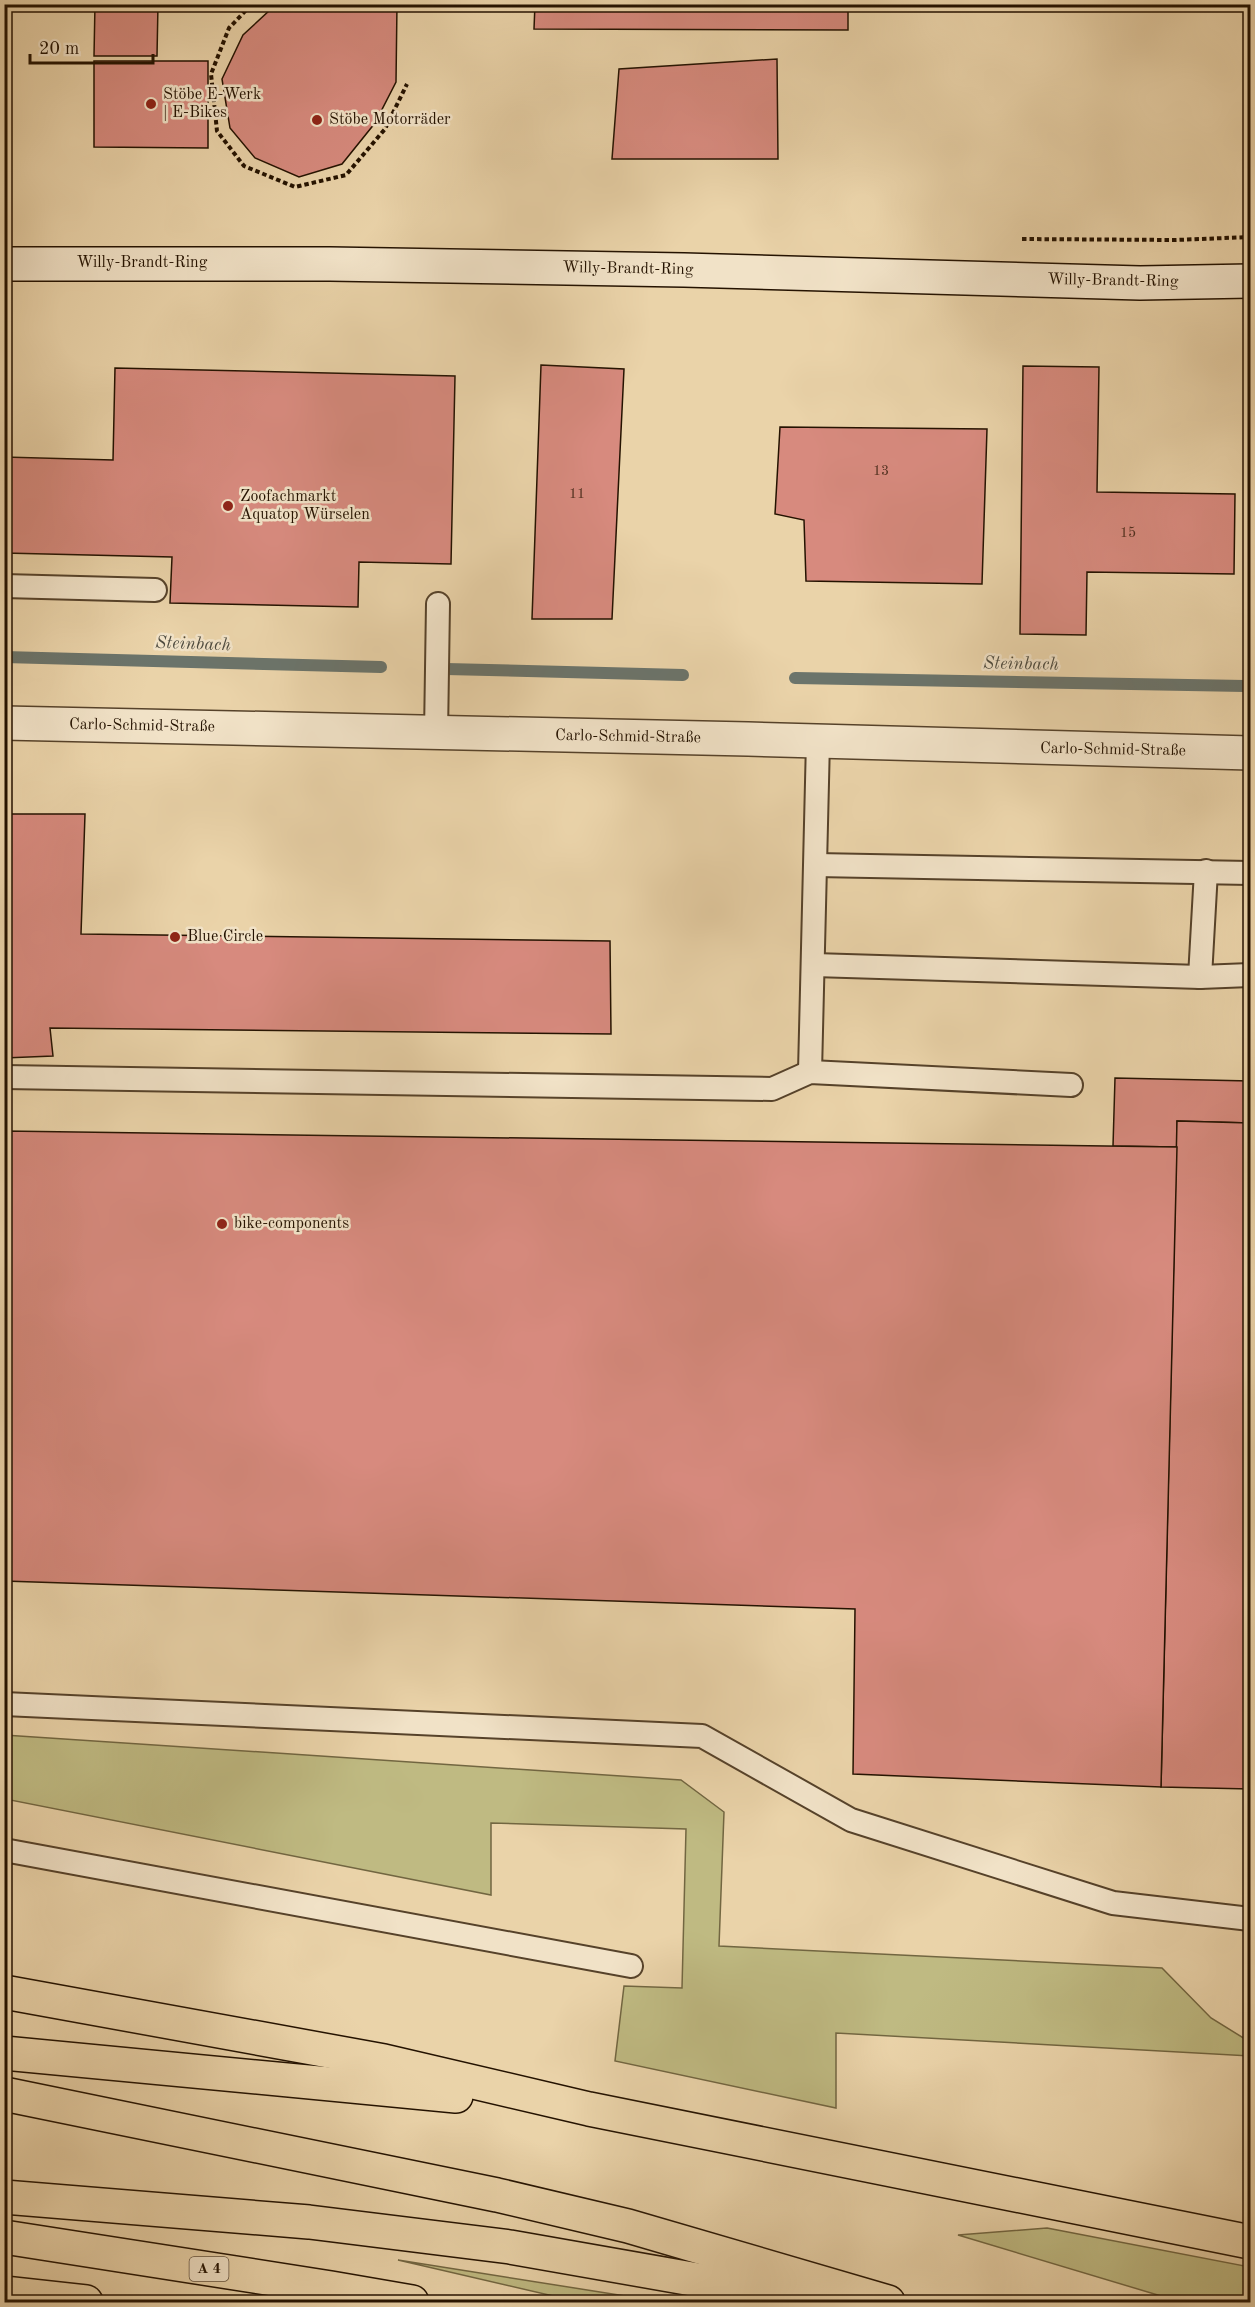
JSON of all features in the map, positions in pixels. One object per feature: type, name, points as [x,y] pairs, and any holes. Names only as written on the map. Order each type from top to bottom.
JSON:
[{"type":"highway","points":[[4,1992],[384,2061],[589,2109],[1251,2242]]},
{"type":"highway","points":[[4,2053],[589,2109]]},
{"type":"highway","points":[[4,2094],[497,2195],[628,2226],[888,2302]]},
{"type":"highway","points":[[4,2197],[309,2222],[510,2247],[823,2302]]},
{"type":"highway","name":"A 4","points":[[4,2237],[412,2302]]},
{"type":"highway","points":[[4,2294],[86,2302]]},
{"type":"street","name":"Willy-Brandt-Ring","points":[[4,264],[341,264],[684,270],[1140,283],[1251,281]]},
{"type":"street","name":"Carlo-Schmid-Straße","points":[[4,723],[1251,753]]},
{"type":"lane","points":[[4,586],[155,590]]},
{"type":"lane","points":[[436,734],[438,604]]},
{"type":"lane","points":[[810,1072],[818,741]]},
{"type":"lane","points":[[816,865],[1251,873]]},
{"type":"lane","points":[[1200,977],[1206,871]]},
{"type":"lane","points":[[814,965],[1200,977],[1251,975]]},
{"type":"lane","points":[[4,1077],[772,1089],[810,1072],[1071,1085]]},
{"type":"lane","points":[[4,1704],[702,1736],[851,1820],[1113,1903],[1251,1919]]},
{"type":"lane","points":[[4,1850],[631,1966]]},
{"type":"path","points":[[251,5],[229,28],[211,74],[217,131],[244,166],[295,187],[346,176],[385,129],[407,84]]},
{"type":"shaded area","points":[[4,1735],[681,1780],[724,1812],[719,1946],[1162,1968],[1211,2018],[1250,2042],[1250,2056],[836,2033],[836,2108],[615,2061],[624,1986],[682,1988],[686,1829],[491,1823],[491,1895],[5,1799]]},
{"type":"shaded area","points":[[1047,2228],[1250,2267],[1250,2302],[1181,2302],[958,2235]]},
{"type":"shaded area","points":[[398,2260],[663,2302],[579,2302]]},
{"type":"building","points":[[95,4],[158,4],[157,56],[94,56]]},
{"type":"building","points":[[287,4],[397,4],[396,82],[375,123],[342,164],[299,177],[255,158],[230,128],[222,79],[243,35],[270,10]]},
{"type":"building","points":[[535,4],[848,4],[848,30],[534,29]]},
{"type":"building","points":[[777,59],[778,159],[612,159],[619,69]]},
{"type":"building","name":"Stöbe E-Werk | E-Bikes","points":[[94,61],[208,61],[208,148],[94,147]]},
{"type":"building","points":[[541,365],[624,369],[612,619],[532,619]]},
{"type":"building","points":[[1023,366],[1099,367],[1097,492],[1235,494],[1234,574],[1087,572],[1086,635],[1020,634]]},
{"type":"building","name":"Zoofachmarkt Aquatop Würselen","points":[[115,368],[455,376],[451,564],[359,562],[358,607],[170,603],[172,557],[4,553],[4,457],[113,460]]},
{"type":"building","points":[[780,427],[987,429],[982,584],[806,581],[804,520],[775,514]]},
{"type":"building","name":"Blue Circle","points":[[4,814],[85,814],[81,934],[610,941],[611,1034],[50,1028],[53,1056],[4,1058]]},
{"type":"building","points":[[1115,1078],[1250,1081],[1250,1123],[1177,1121],[1177,1147],[1113,1146]]},
{"type":"building","points":[[1177,1121],[1250,1123],[1250,1789],[1161,1787]]},
{"type":"building","points":[[4,1131],[1177,1147],[1161,1787],[853,1774],[855,1609],[4,1581]]},
{"type":"waterway","name":"Steinbach","points":[[4,657],[381,667]]},
{"type":"waterway","name":"Steinbach","points":[[446,669],[683,675]]},
{"type":"waterway","name":"Steinbach","points":[[795,678],[1245,686]]},
{"type":"place","name":"Stöbe E-Werk | E-Bikes","points":[[151,104]]},
{"type":"place","name":"Stöbe Motorräder","points":[[317,120]]},
{"type":"place","name":"Zoofachmarkt Aquatop Würselen","points":[[228,506]]},
{"type":"place","name":"Blue Circle","points":[[175,937]]},
{"type":"place","name":"bike-components","points":[[222,1224]]}]
